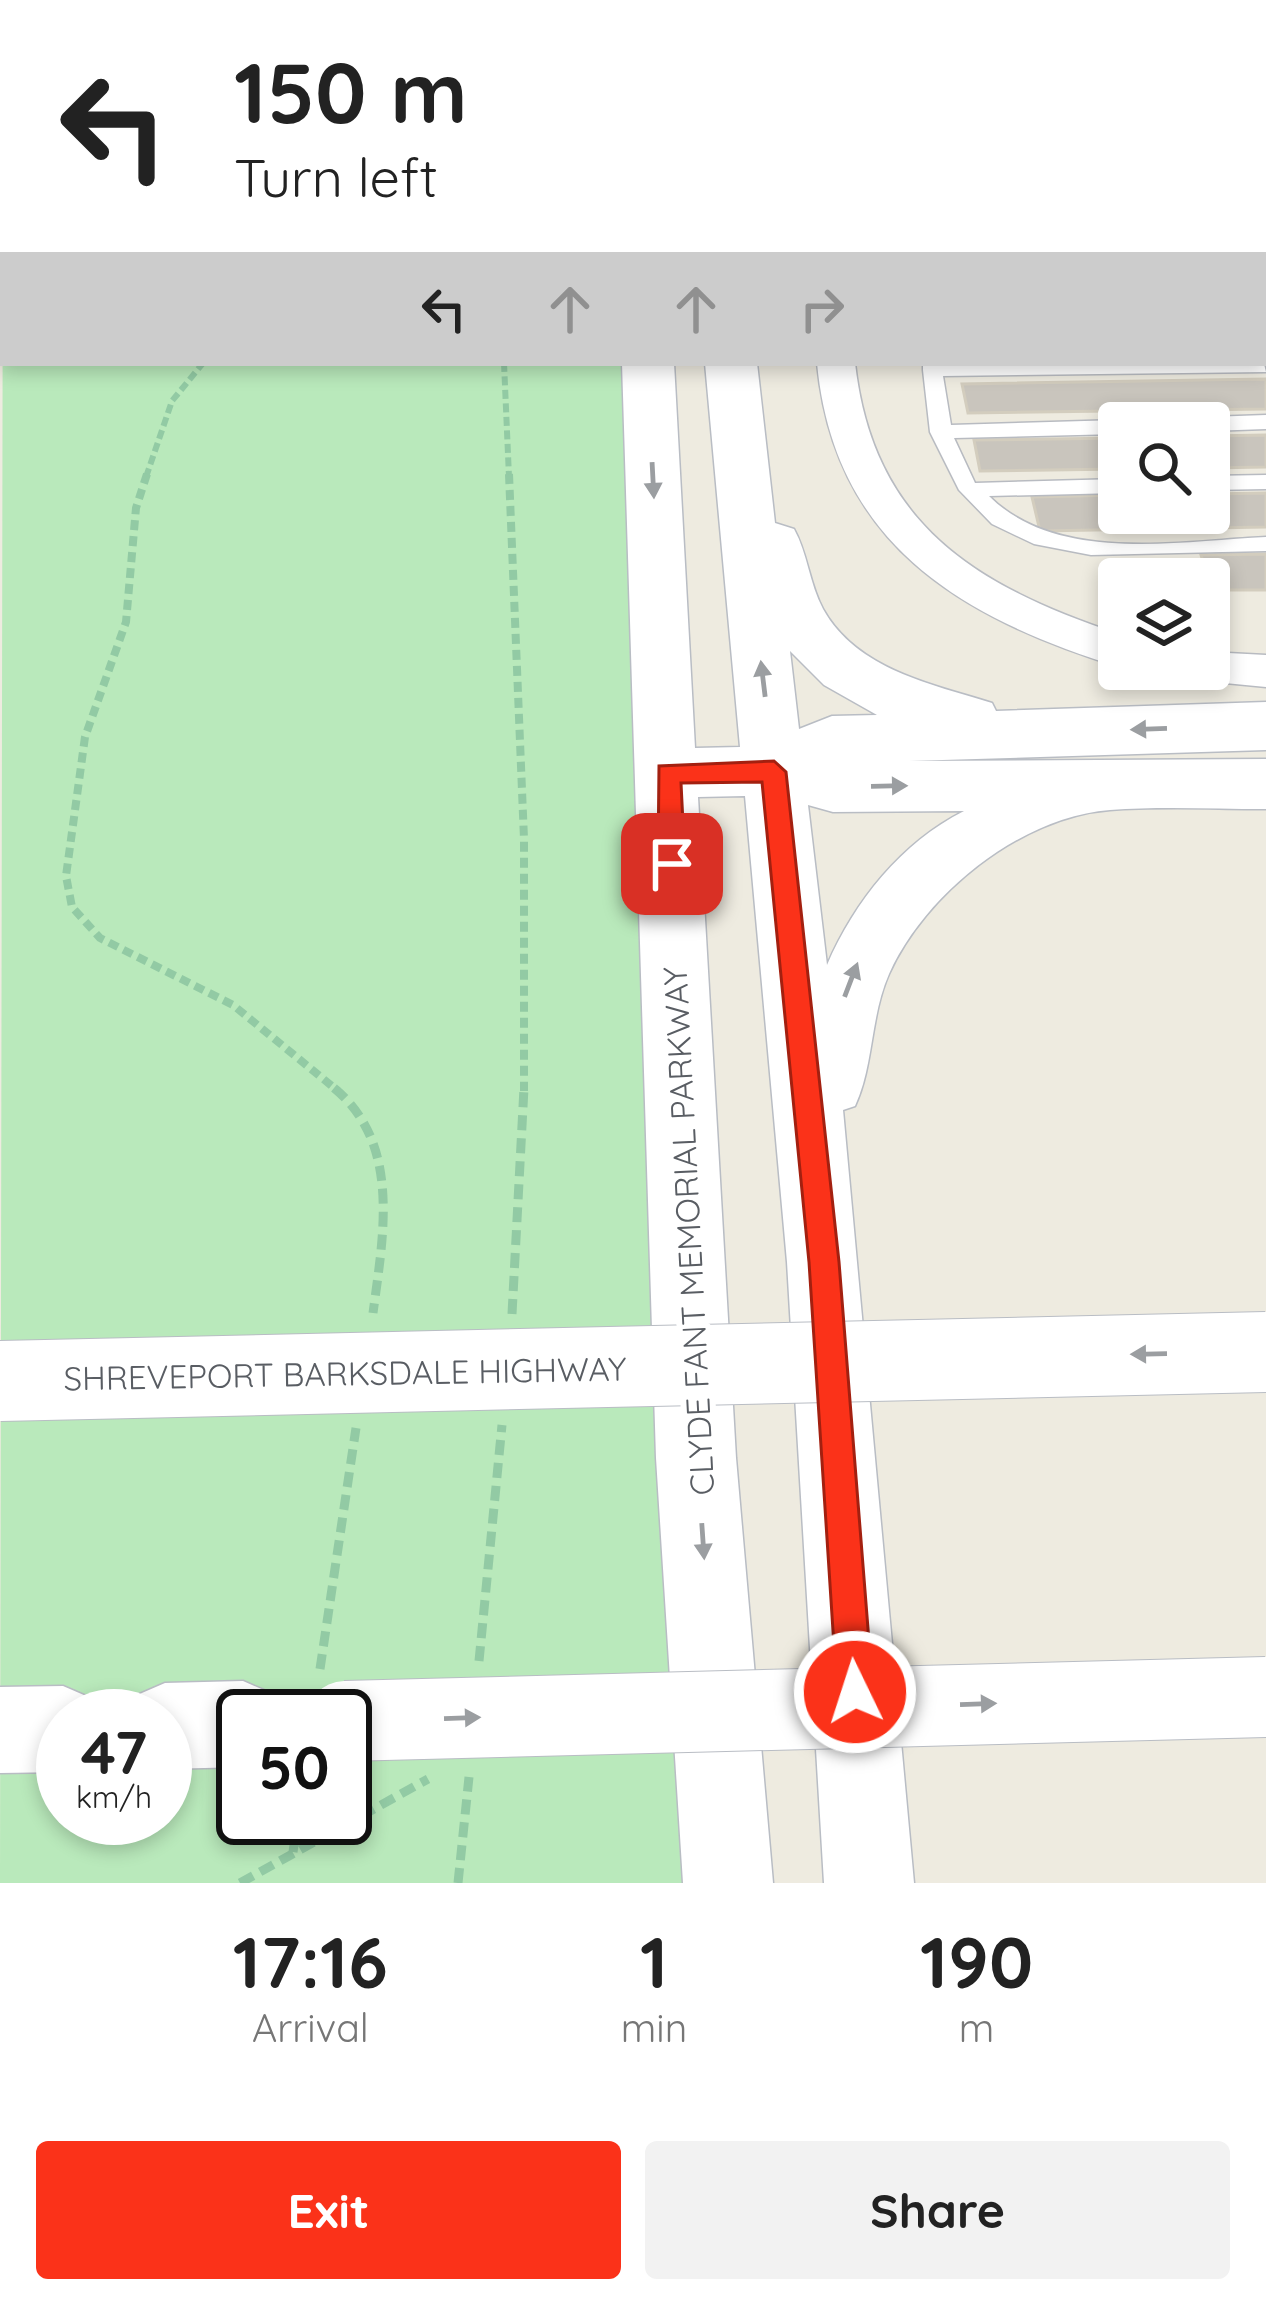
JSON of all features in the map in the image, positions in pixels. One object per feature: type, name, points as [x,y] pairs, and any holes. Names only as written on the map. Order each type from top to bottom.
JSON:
[{"type":"main road","name":"CLYDE FANT MEMORIAL PARKWAY","points":[[648,366],[696,1458],[728,1883]]},
{"type":"main road","points":[[731,366],[824,1262],[869,1883]]},
{"type":"main road","points":[[738,458],[768,523],[793,607],[810,636],[838,664],[888,694],[939,714],[1040,733]]},
{"type":"main road","points":[[774,772],[832,740],[1266,726]]},
{"type":"main road","points":[[668,773],[774,772],[833,787],[1266,784]]},
{"type":"main road","points":[[824,1262],[830,1072],[838,1013],[859,959],[921,878],[962,843],[1013,815],[1102,786]]},
{"type":"main road","name":"SHREVEPORT BARKSDALE HIGHWAY","points":[[0,1382],[1266,1352]]},
{"type":"main road","points":[[372,1711],[1266,1697]]},
{"type":"main road","points":[[0,1730],[36,1729]]},
{"type":"street","points":[[837,366],[854,457],[879,502],[931,555],[987,598],[1098,643]]},
{"type":"street","points":[[1230,669],[1266,671]]},
{"type":"lane","points":[[1266,366],[932,367],[940,432],[970,490],[1019,534],[1047,545],[1266,544]]},
{"type":"lane","points":[[1230,423],[1266,422]]},
{"type":"lane","points":[[940,432],[1098,428]]},
{"type":"lane","points":[[1230,483],[1266,482]]},
{"type":"lane","points":[[970,490],[1098,487]]},
{"type":"path","points":[[200,366],[172,400],[136,508],[125,622],[85,737],[66,876],[72,907],[100,938],[233,1005],[351,1102],[384,1175],[386,1218],[369,1337]]},
{"type":"path","points":[[504,366],[521,770],[526,1160],[511,1327]]},
{"type":"path","points":[[306,1689],[358,1408]]},
{"type":"path","points":[[477,1684],[502,1422]]},
{"type":"path","points":[[458,1883],[471,1756]]},
{"type":"path","points":[[240,1883],[451,1767]]},
{"type":"path","points":[[293,1853],[294,1845]]},
{"type":"green space","points":[[3,366],[632,366],[698,1883],[0,1883]]},
{"type":"building","points":[[1266,379],[1266,409],[1230,409],[1230,402],[1098,402],[1098,411],[968,413],[962,384]]},
{"type":"building","points":[[1266,435],[1266,467],[1230,468],[1230,436]]},
{"type":"building","points":[[1098,438],[1098,469],[980,471],[974,440]]},
{"type":"building","points":[[1266,493],[1266,527],[1230,528],[1230,494]]},
{"type":"building","points":[[1098,495],[1098,530],[1040,531],[1032,497]]},
{"type":"building","points":[[1266,554],[1266,590],[1230,590],[1230,558],[1201,555]]},
{"type":"route","points":[[672,864],[668,773],[774,772],[824,1262],[855,1692]]}]
